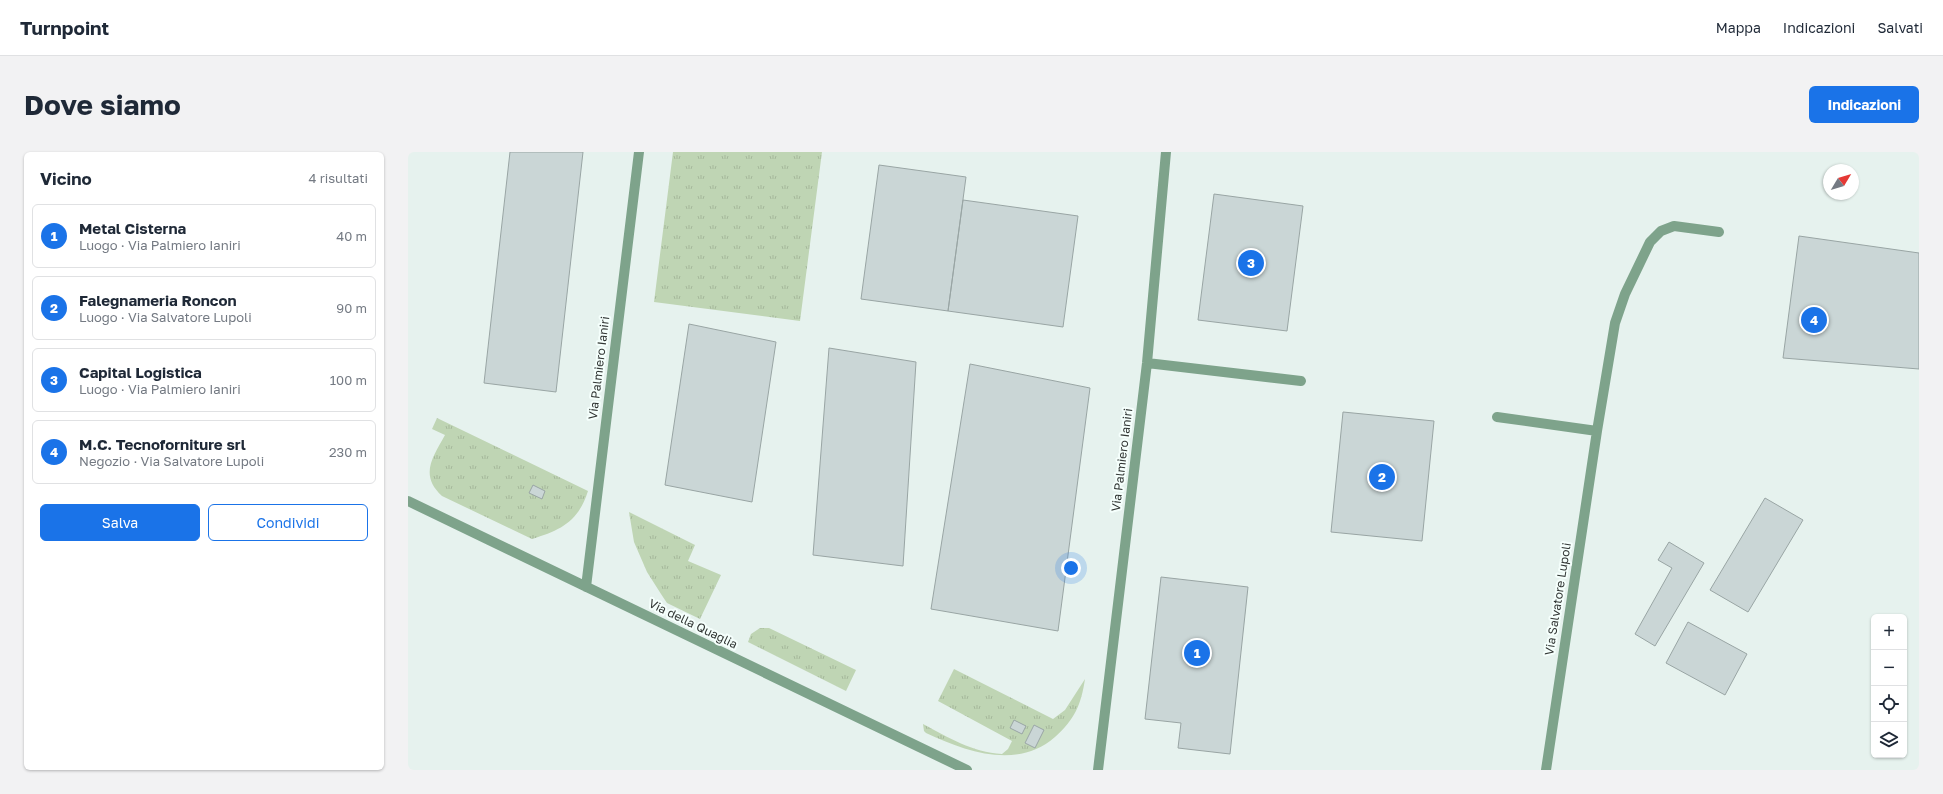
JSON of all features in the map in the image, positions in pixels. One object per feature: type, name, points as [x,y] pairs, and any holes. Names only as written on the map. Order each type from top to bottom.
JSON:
[{"type":"street","name":"Via Palmiero Ianiri","points":[[586,587],[639,152]]},
{"type":"street","name":"Via Palmiero Ianiri","points":[[1098,770],[1147,363],[1166,152]]},
{"type":"street","name":"Via Salvatore Lupoli","points":[[1546,770],[1597,431],[1615,323],[1625,294],[1650,242],[1661,231],[1674,226],[1719,232]]},
{"type":"street","points":[[1147,363],[1301,381]]},
{"type":"street","points":[[1497,417],[1597,431]]},
{"type":"street","name":"Via della Quaglia","points":[[408,501],[967,770]]},
{"type":"green space","points":[[673,152],[822,152],[800,321],[654,302]]},
{"type":"green space","points":[[437,418],[588,491],[584,502],[574,517],[560,528],[532,539],[442,496],[431,481],[430,473],[430,466],[433,458],[445,435],[432,429]]},
{"type":"green space","points":[[629,512],[695,545],[688,561],[721,575],[700,619],[667,603],[661,594],[647,572],[634,542]]},
{"type":"green space","points":[[760,628],[769,628],[856,670],[846,691],[748,642],[751,634]]},
{"type":"green space","points":[[954,669],[1053,719],[1065,710],[1085,679],[1079,704],[1068,724],[1055,737],[1040,747],[1025,753],[1008,755],[992,754],[975,751],[926,733],[924,731],[923,724],[952,739],[991,753],[1002,754],[1008,749],[1012,741],[938,701]],"holes":[[[1034,725],[1043,730],[1035,748],[1025,743]]]},
{"type":"building","points":[[510,152],[583,152],[556,392],[484,383]]},
{"type":"building","points":[[879,165],[966,177],[948,311],[861,299]]},
{"type":"building","points":[[1214,194],[1303,206],[1287,331],[1198,320]]},
{"type":"building","points":[[963,200],[1078,216],[1063,327],[948,311]]},
{"type":"building","points":[[1799,236],[1919,253],[1919,369],[1783,358]]},
{"type":"building","points":[[689,324],[776,342],[752,502],[665,485]]},
{"type":"building","points":[[829,348],[916,362],[903,566],[813,555]]},
{"type":"building","points":[[970,364],[1090,388],[1058,631],[931,609]]},
{"type":"building","points":[[1343,412],[1434,421],[1422,541],[1331,532]]},
{"type":"building","points":[[533,485],[545,491],[542,499],[529,493]]},
{"type":"building","points":[[1765,498],[1803,520],[1748,612],[1710,590]]},
{"type":"building","points":[[1669,542],[1704,563],[1655,646],[1635,634],[1672,568],[1658,560]]},
{"type":"building","points":[[1161,577],[1248,587],[1230,754],[1178,748],[1181,723],[1145,719]]},
{"type":"building","points":[[1688,622],[1747,654],[1725,695],[1666,663]]},
{"type":"building","points":[[1014,720],[1026,726],[1022,734],[1010,728]]},
{"type":"building","points":[[1034,725],[1044,730],[1035,748],[1025,743]]},
{"type":"place","name":"Capital Logistica","points":[[1251,263]]},
{"type":"place","name":"M.C. Tecnoforniture srl","points":[[1814,320]]},
{"type":"place","name":"Falegnameria Roncon","points":[[1382,477]]},
{"type":"place","name":"Metal Cisterna","points":[[1197,653]]}]
